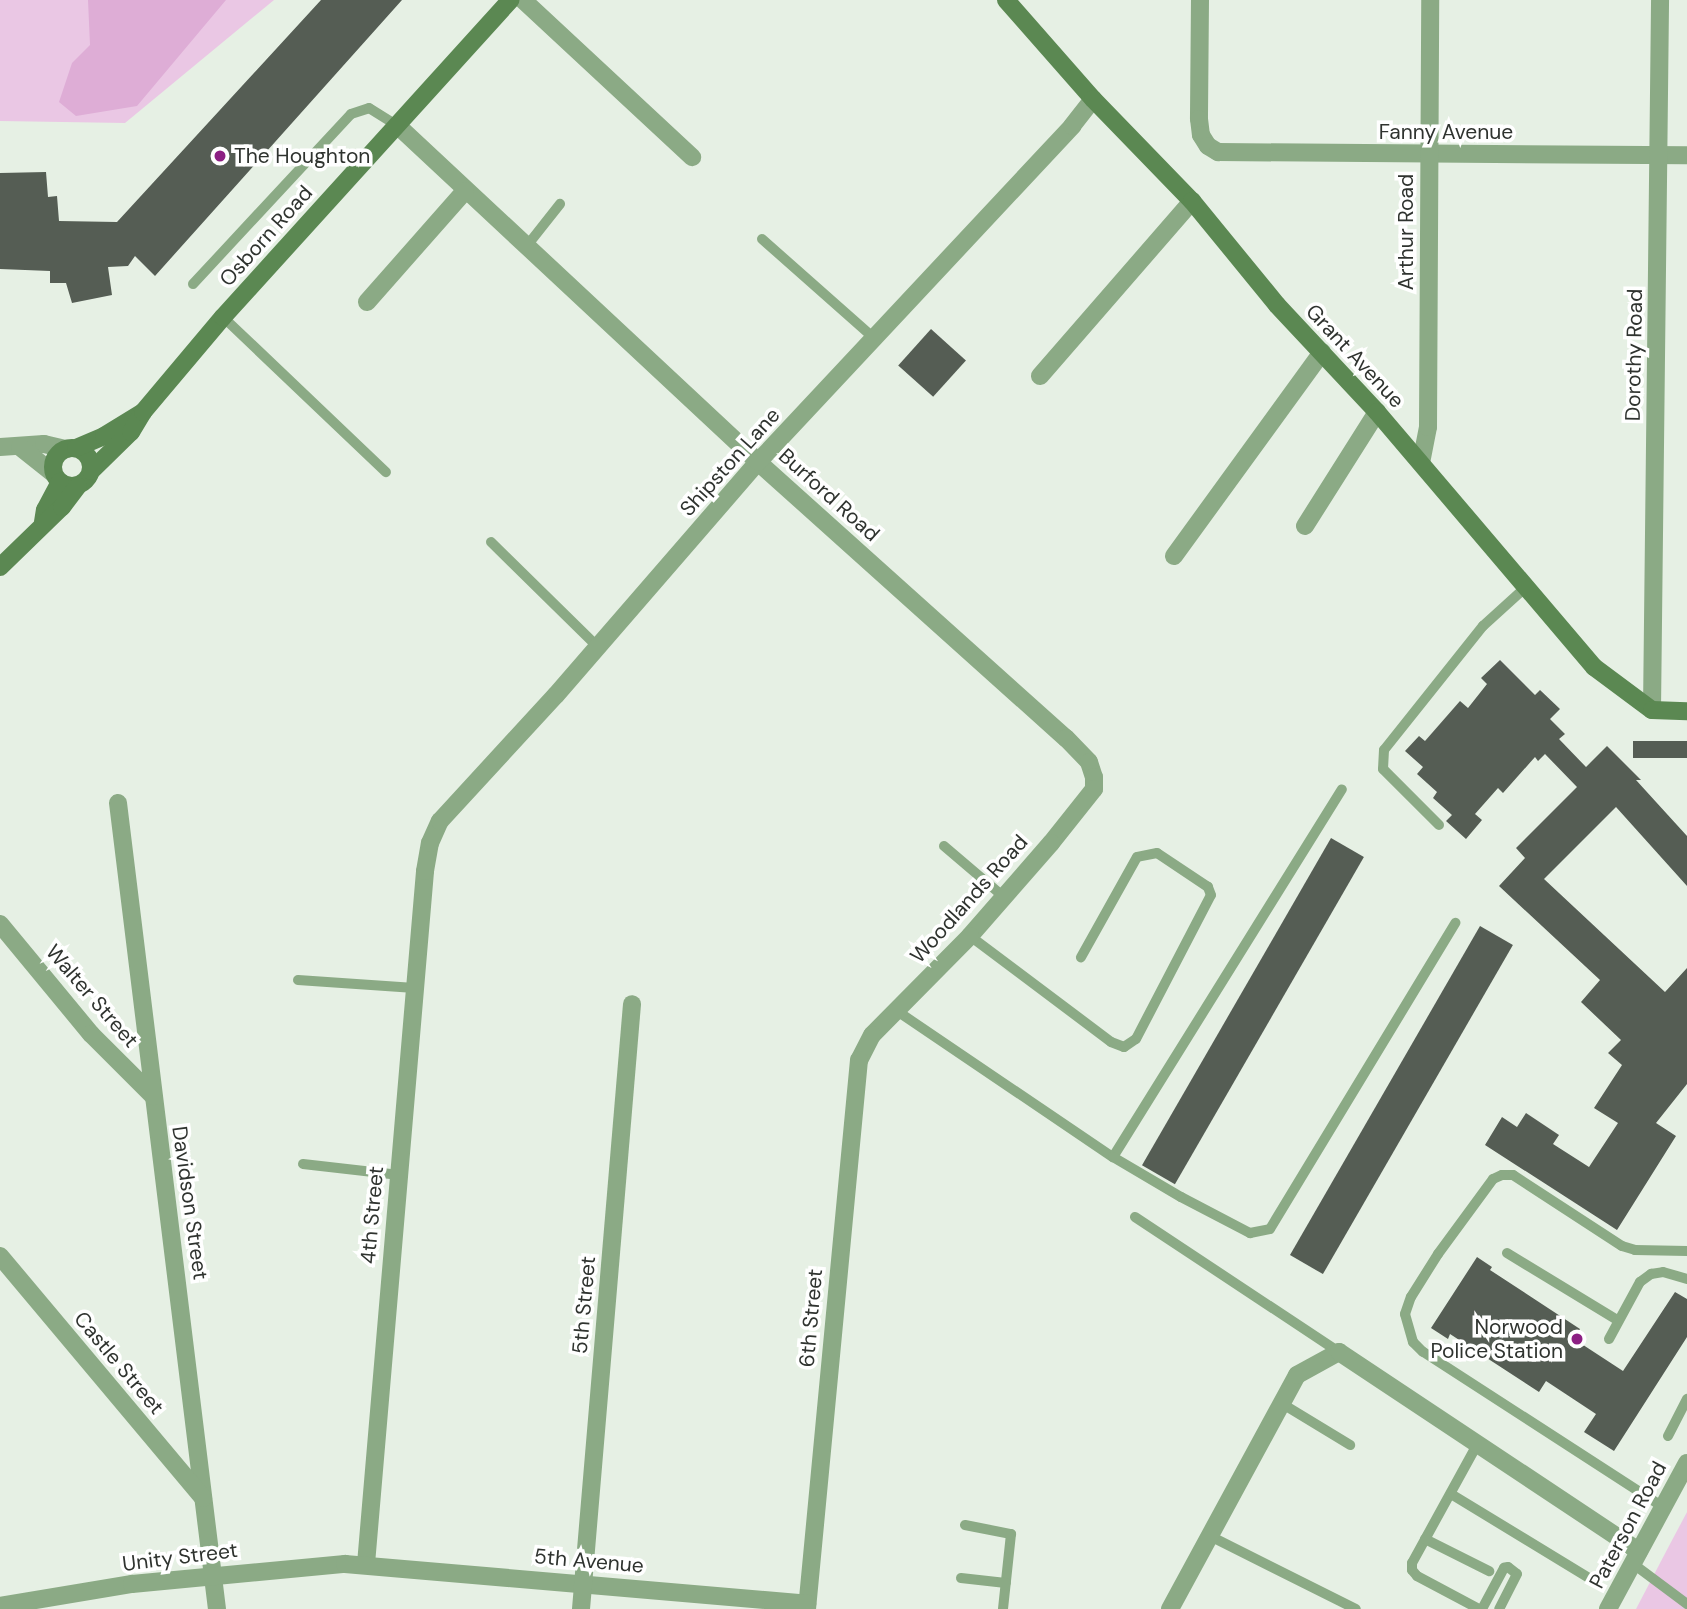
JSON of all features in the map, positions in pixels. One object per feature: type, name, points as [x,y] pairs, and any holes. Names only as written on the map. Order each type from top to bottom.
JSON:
[{"type":"street","name":"Osborn Road","points":[[91,471],[131,432],[143,412],[223,317],[510,0]]},
{"type":"street","points":[[523,0],[692,158]]},
{"type":"street","name":"Grant Avenue","points":[[1006,0],[1093,99],[1192,201],[1277,305],[1377,412],[1594,667],[1652,709]]},
{"type":"street","name":"Fanny Avenue","points":[[1200,0],[1199,119],[1201,135],[1208,146],[1219,152],[1233,155],[1687,155]]},
{"type":"street","name":"Arthur Road","points":[[1421,463],[1429,427],[1430,0]]},
{"type":"street","name":"Dorothy Road","points":[[1652,709],[1660,0]]},
{"type":"street","name":"Shipston Lane","points":[[425,871],[430,843],[447,812],[598,647],[758,462],[1072,126],[1093,99]]},
{"type":"street","name":"Burford Road","points":[[398,126],[758,462],[1083,754],[1092,768],[1094,789]]},
{"type":"street","points":[[367,302],[466,191]]},
{"type":"street","points":[[1040,376],[1192,201]]},
{"type":"street","points":[[1174,556],[1322,352]]},
{"type":"street","name":"Osborn Road","points":[[71,449],[143,412]]},
{"type":"street","points":[[1305,526],[1377,412]]},
{"type":"street","points":[[0,447],[44,444],[85,452],[91,471],[87,480],[78,486],[62,507],[43,522],[0,568]]},
{"type":"street","points":[[20,447],[57,478],[78,486]]},
{"type":"street","points":[[43,522],[57,478],[55,459],[71,449]]},
{"type":"street","points":[[1652,709],[1687,710]]},
{"type":"street","name":"Woodlands Road","points":[[872,1035],[971,936],[1094,789]]},
{"type":"street","name":"Davidson Street","points":[[118,803],[217,1609]]},
{"type":"street","name":"4th Street","points":[[366,1564],[425,871]]},
{"type":"street","name":"Walter Street","points":[[0,924],[91,1034],[153,1096]]},
{"type":"street","name":"5th Street","points":[[581,1609],[632,1004]]},
{"type":"street","name":"6th Street","points":[[807,1606],[855,1088],[859,1060],[872,1035]]},
{"type":"street","name":"Castle Street","points":[[0,1256],[203,1498]]},
{"type":"street","points":[[1170,1609],[1297,1375],[1339,1352],[1478,1443],[1636,1557]]},
{"type":"street","name":"Paterson Road","points":[[1608,1609],[1687,1463]]},
{"type":"street","name":"5th Avenue","points":[[366,1564],[807,1606]]},
{"type":"street","name":"Unity Street","points":[[0,1606],[212,1574],[366,1564]]},
{"type":"lane","points":[[193,284],[351,114],[369,108],[398,126]]},
{"type":"lane","points":[[526,247],[560,204]]},
{"type":"lane","points":[[762,239],[874,338]]},
{"type":"lane","points":[[223,317],[386,472]]},
{"type":"lane","points":[[491,542],[598,647]]},
{"type":"lane","points":[[1439,825],[1383,769],[1384,750],[1483,626],[1526,587]]},
{"type":"lane","points":[[1113,1157],[1342,789]]},
{"type":"lane","points":[[944,846],[1004,897]]},
{"type":"lane","points":[[971,936],[1111,1042],[1124,1047],[1136,1040],[1211,895],[1208,887],[1157,853],[1148,852],[1137,857],[1082,957]]},
{"type":"lane","points":[[897,1011],[1113,1157],[1250,1233],[1270,1229],[1455,923]]},
{"type":"lane","points":[[298,980],[415,988]]},
{"type":"lane","points":[[303,1164],[399,1175]]},
{"type":"lane","points":[[1663,1507],[1423,1352],[1413,1342],[1405,1314],[1411,1297],[1438,1254],[1493,1179],[1503,1175],[1513,1175],[1622,1246],[1635,1250],[1687,1251]]},
{"type":"lane","points":[[1135,1217],[1339,1352]]},
{"type":"lane","points":[[1507,1253],[1617,1320]]},
{"type":"lane","points":[[1609,1339],[1640,1282],[1651,1274],[1663,1272],[1687,1279]]},
{"type":"lane","points":[[1668,1436],[1687,1399]]},
{"type":"lane","points":[[1281,1403],[1350,1445]]},
{"type":"lane","points":[[1478,1443],[1412,1563],[1412,1570],[1416,1576],[1480,1609],[1506,1566],[1517,1574],[1499,1609]]},
{"type":"lane","points":[[1451,1494],[1590,1578]]},
{"type":"lane","points":[[965,1525],[1011,1534],[1003,1609]]},
{"type":"lane","points":[[1210,1536],[1356,1609]]},
{"type":"lane","points":[[1426,1539],[1489,1571]]},
{"type":"lane","points":[[1636,1557],[1687,1604]]},
{"type":"lane","points":[[961,1578],[1006,1583]]},
{"type":"shaded area","points":[[0,0],[274,0],[125,123],[0,121]]},
{"type":"shaded area","points":[[88,0],[226,0],[137,106],[76,116],[59,102],[72,63],[90,45]]},
{"type":"shaded area","points":[[1687,1512],[1687,1609],[1636,1609],[1670,1544]]},
{"type":"building","name":"The Houghton","points":[[321,0],[402,0],[155,276],[135,256],[128,266],[108,267],[112,295],[72,303],[66,283],[50,283],[50,271],[0,269],[0,173],[46,172],[48,197],[57,196],[59,221],[117,222]]},
{"type":"building","points":[[931,329],[966,360],[933,397],[898,365]]},
{"type":"building","points":[[1500,660],[1535,695],[1540,690],[1560,709],[1550,719],[1565,734],[1559,739],[1586,767],[1607,746],[1641,780],[1636,780],[1687,836],[1687,886],[1616,807],[1544,879],[1665,992],[1687,968],[1687,1084],[1656,1123],[1676,1136],[1617,1230],[1485,1145],[1502,1117],[1517,1127],[1526,1113],[1559,1135],[1553,1144],[1589,1167],[1618,1123],[1594,1108],[1622,1065],[1608,1053],[1621,1040],[1581,1002],[1600,980],[1499,886],[1525,858],[1516,848],[1577,787],[1545,754],[1538,761],[1535,757],[1503,793],[1498,788],[1475,814],[1482,820],[1466,839],[1446,821],[1452,815],[1433,798],[1437,792],[1417,774],[1423,767],[1405,751],[1419,736],[1425,741],[1460,701],[1468,708],[1487,684],[1481,678]]},
{"type":"building","points":[[1633,741],[1687,741],[1687,758],[1633,758]]},
{"type":"building","points":[[1331,838],[1364,857],[1175,1184],[1142,1165]]},
{"type":"building","points":[[1480,926],[1513,945],[1323,1274],[1290,1255]]},
{"type":"building","points":[[1477,1257],[1492,1267],[1490,1270],[1580,1329],[1574,1339],[1623,1371],[1675,1292],[1687,1299],[1687,1337],[1614,1451],[1584,1432],[1596,1414],[1546,1381],[1539,1392],[1450,1334],[1448,1339],[1431,1328]]},
{"type":"place","name":"The Houghton","points":[[220,156]]},
{"type":"place","name":"Norwood Police Station","points":[[1577,1339]]}]
